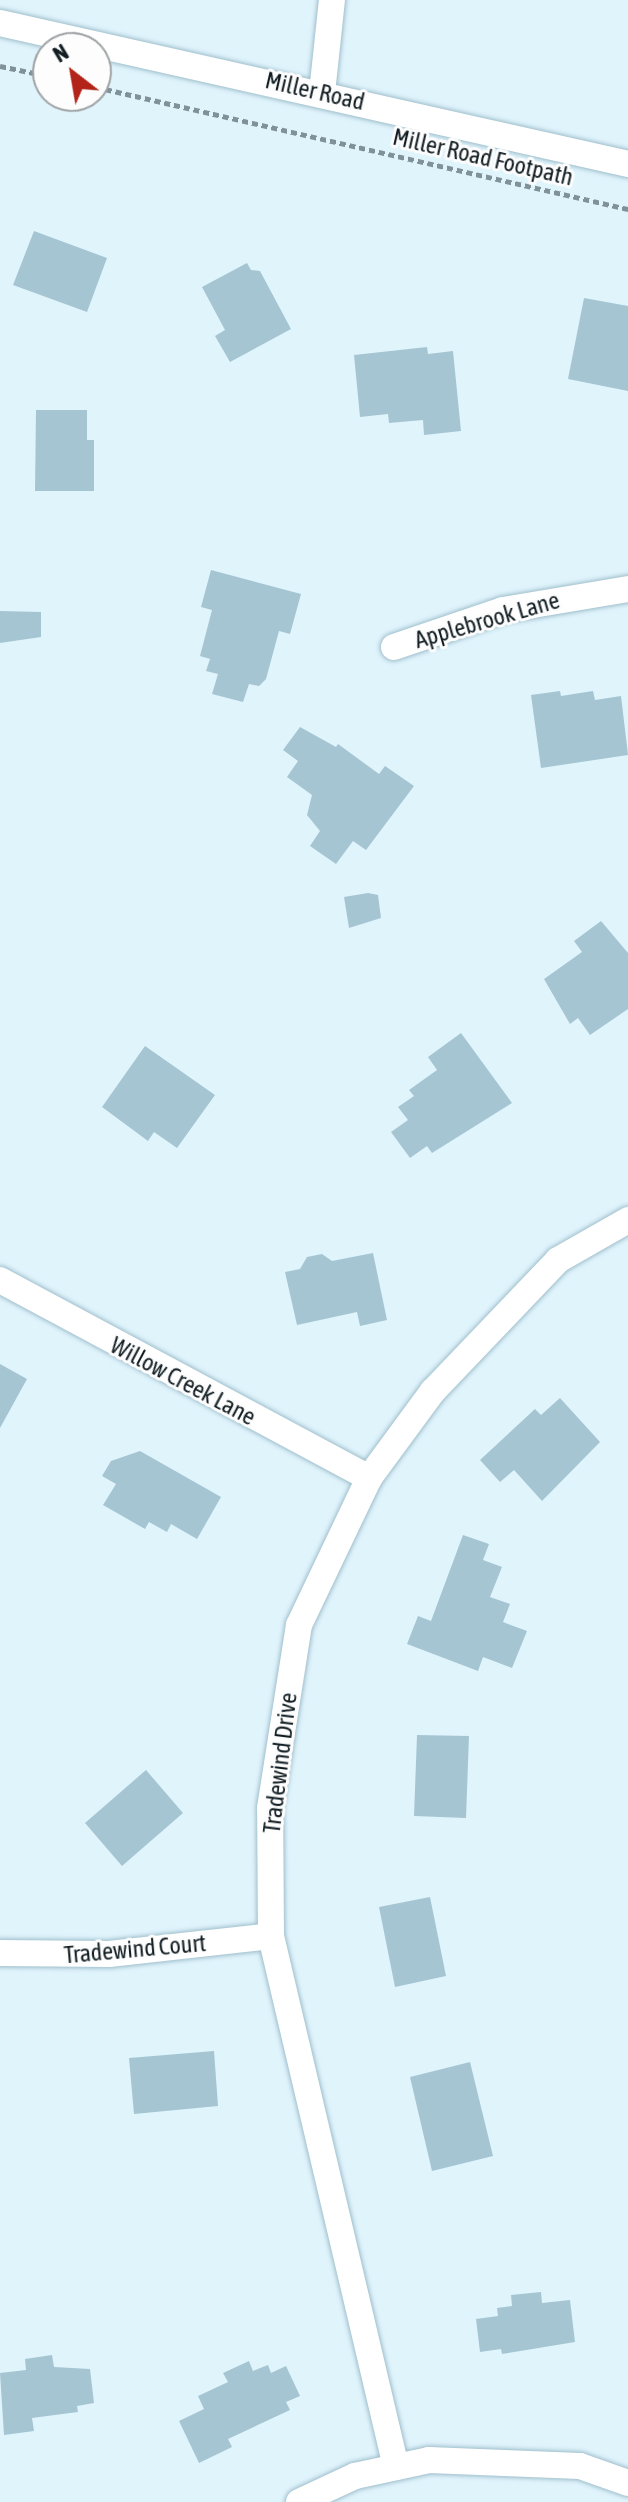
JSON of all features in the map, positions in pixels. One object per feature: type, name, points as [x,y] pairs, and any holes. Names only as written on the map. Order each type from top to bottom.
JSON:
[{"type":"street","points":[[322,93],[332,0]]},
{"type":"street","name":"Miller Road","points":[[0,23],[628,164]]},
{"type":"street","name":"Applebrook Lane","points":[[394,647],[503,610],[628,589]]},
{"type":"street","name":"Tradewind Drive","points":[[396,2467],[271,1936],[270,1808],[299,1625],[369,1478],[433,1391],[558,1260],[628,1220]]},
{"type":"street","name":"Willow Creek Lane","points":[[0,1280],[140,1360],[369,1478]]},
{"type":"street","name":"Tradewind Court","points":[[0,1953],[109,1954],[271,1936]]},
{"type":"street","points":[[299,2502],[355,2476],[429,2460],[580,2466],[628,2483]]},
{"type":"path","points":[[0,66],[32,73]]},
{"type":"path","name":"Miller Road Footpath","points":[[112,91],[628,209]]},
{"type":"building","points":[[34,231],[107,258],[87,312],[13,285]]},
{"type":"building","points":[[247,263],[251,270],[260,271],[291,329],[230,362],[215,336],[225,330],[202,287]]},
{"type":"building","points":[[584,298],[628,306],[628,391],[568,379]]},
{"type":"building","points":[[427,347],[428,354],[453,351],[461,431],[424,435],[423,420],[389,423],[388,414],[360,417],[354,355]]},
{"type":"building","points":[[36,410],[87,410],[87,440],[94,440],[94,491],[35,491]]},
{"type":"building","points":[[211,570],[301,594],[290,634],[279,631],[266,679],[259,686],[249,684],[243,702],[212,694],[218,674],[206,671],[210,659],[200,656],[212,610],[201,607]]},
{"type":"building","points":[[0,611],[41,612],[41,637],[0,643]]},
{"type":"building","points":[[560,691],[561,696],[593,691],[595,700],[621,696],[628,755],[541,768],[531,695]]},
{"type":"building","points":[[300,727],[336,747],[338,744],[379,774],[385,766],[414,786],[366,850],[353,841],[336,864],[310,846],[320,831],[307,815],[312,795],[287,777],[298,761],[283,750]]},
{"type":"building","points":[[368,893],[378,895],[381,918],[349,928],[344,897]]},
{"type":"building","points":[[601,921],[628,953],[628,1009],[590,1035],[578,1018],[570,1024],[544,979],[582,952],[574,941]]},
{"type":"building","points":[[461,1033],[512,1103],[432,1153],[427,1146],[410,1158],[391,1132],[408,1120],[398,1107],[414,1096],[409,1090],[437,1070],[428,1057]]},
{"type":"building","points":[[145,1046],[215,1095],[177,1148],[154,1132],[148,1141],[102,1107]]},
{"type":"building","points":[[373,1253],[387,1320],[360,1326],[357,1312],[297,1325],[285,1272],[300,1269],[307,1257],[322,1254],[332,1261]]},
{"type":"building","points":[[0,1364],[27,1379],[0,1428]]},
{"type":"building","points":[[560,1398],[600,1442],[542,1501],[514,1470],[500,1482],[480,1460],[535,1409],[541,1415]]},
{"type":"building","points":[[140,1451],[221,1497],[197,1539],[171,1524],[167,1532],[149,1522],[145,1529],[103,1505],[116,1484],[102,1476],[111,1461]]},
{"type":"building","points":[[463,1535],[489,1544],[483,1560],[502,1567],[490,1597],[510,1604],[503,1622],[527,1631],[512,1668],[483,1657],[478,1671],[407,1644],[418,1616],[431,1621]]},
{"type":"building","points":[[417,1735],[469,1736],[466,1818],[414,1816]]},
{"type":"building","points":[[146,1770],[183,1813],[122,1866],[85,1823]]},
{"type":"building","points":[[430,1897],[446,1976],[395,1987],[379,1907]]},
{"type":"building","points":[[214,2051],[218,2106],[134,2114],[129,2058]]},
{"type":"building","points":[[470,2062],[493,2156],[432,2171],[410,2077]]},
{"type":"building","points":[[541,2292],[542,2303],[570,2300],[575,2342],[502,2354],[501,2349],[480,2352],[476,2319],[498,2316],[497,2308],[512,2306],[511,2295]]},
{"type":"building","points":[[52,2355],[54,2367],[90,2369],[94,2403],[77,2406],[78,2412],[32,2418],[34,2431],[4,2435],[0,2373],[26,2370],[25,2359]]},
{"type":"building","points":[[249,2361],[253,2371],[268,2365],[271,2373],[286,2366],[300,2396],[286,2402],[290,2410],[228,2439],[232,2447],[199,2463],[179,2421],[204,2409],[198,2396],[228,2382],[223,2373]]}]
